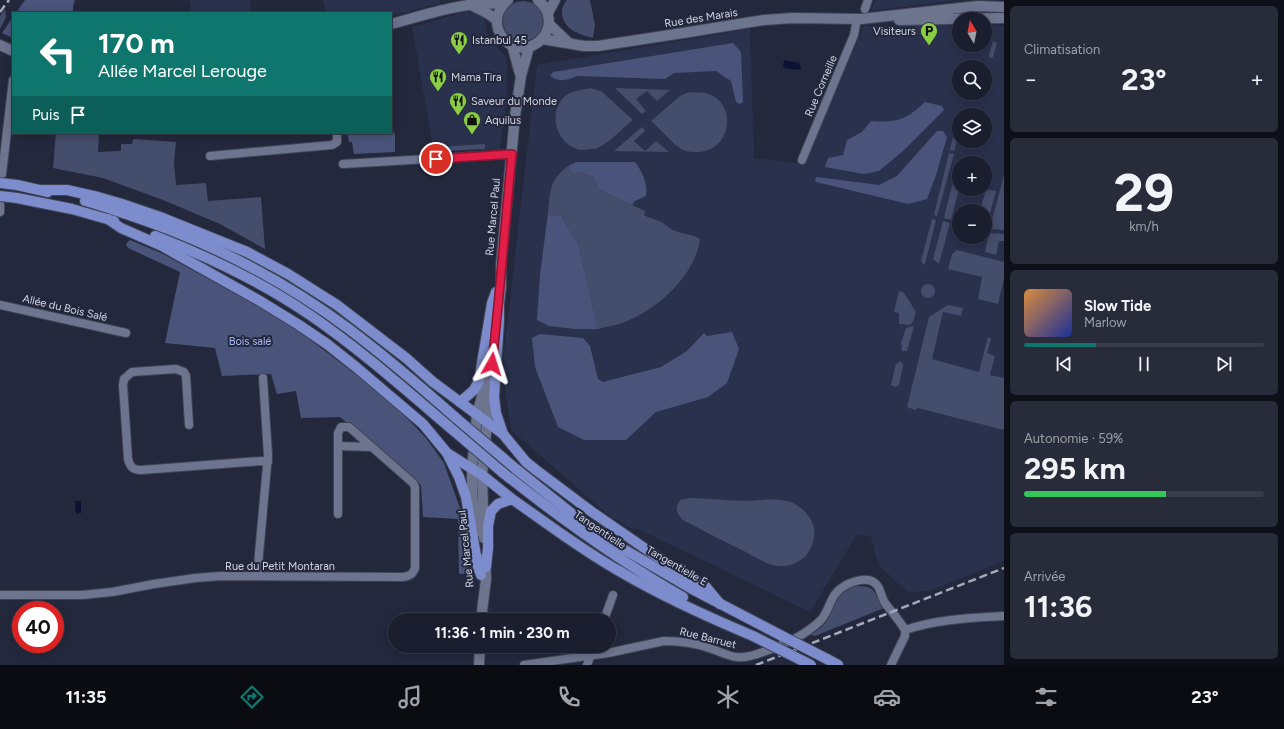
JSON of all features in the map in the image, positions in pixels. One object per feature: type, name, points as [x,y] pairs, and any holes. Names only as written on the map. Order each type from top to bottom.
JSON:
[{"type":"main road","points":[[1,178],[17,185],[43,190],[67,190],[122,204],[160,217],[247,252],[302,282],[350,314],[460,402],[503,434],[526,462],[536,470],[592,512],[653,554],[706,587],[720,604]]},
{"type":"main road","name":"Tangentielle E","points":[[43,190],[93,203],[146,220],[205,244],[293,291],[348,328],[401,370],[516,469],[571,513],[620,547],[656,569],[720,604],[838,665]]},
{"type":"main road","points":[[0,196],[17,198],[108,219],[122,228],[162,246],[260,301],[327,344],[413,414],[427,428],[447,453],[459,477],[466,497],[478,567],[484,571],[488,548],[488,526],[491,511],[498,504],[512,499]]},
{"type":"main road","name":"Tangentielle","points":[[108,219],[176,244],[200,255],[271,290],[309,314],[372,362],[502,472],[550,510],[616,556],[670,590],[753,636]]},
{"type":"main road","points":[[460,402],[474,390],[479,381],[492,303],[496,292]]},
{"type":"main road","points":[[498,306],[499,322],[494,397],[496,414],[503,434]]},
{"type":"main road","points":[[447,453],[482,476],[582,549],[621,572],[718,622],[753,636],[811,665]]},
{"type":"street","points":[[506,2],[499,11],[497,20],[499,32],[502,37],[512,45],[518,47],[529,46],[542,39],[548,29],[548,13],[538,0]]},
{"type":"street","points":[[548,13],[555,0]]},
{"type":"street","name":"Rue Corneille","points":[[802,160],[868,0]]},
{"type":"street","points":[[392,24],[469,4],[506,2]]},
{"type":"street","points":[[469,4],[497,20]]},
{"type":"street","name":"Rue des Marais","points":[[542,39],[584,46],[606,45],[776,19],[861,15],[999,5]]},
{"type":"street","name":"Rue des Marais","points":[[861,15],[894,21],[1004,18]]},
{"type":"street","points":[[549,24],[569,43]]},
{"type":"street","points":[[0,45],[12,51]]},
{"type":"street","name":"Rue Marcel Paul","points":[[512,45],[520,76]]},
{"type":"street","name":"Rue Marcel Paul","points":[[484,571],[472,493],[472,469],[477,414],[484,389],[496,292],[501,265],[520,76],[529,46]]},
{"type":"street","points":[[1,178],[12,88]]},
{"type":"street","points":[[210,156],[332,145],[337,142],[337,134]]},
{"type":"street","points":[[343,164],[512,154]]},
{"type":"street","points":[[0,204],[0,212]]},
{"type":"street","name":"Rue Marcel Paul","points":[[482,613],[484,571],[482,476],[486,421],[501,288],[501,265]]},
{"type":"street","name":"Allée du Bois Salé","points":[[0,305],[126,333]]},
{"type":"street","points":[[189,425],[186,376],[184,372],[176,369],[132,372],[124,379],[123,385],[128,459],[132,468],[141,470],[261,461],[268,462]]},
{"type":"street","points":[[257,576],[268,462],[263,378]]},
{"type":"street","name":"Rue du Petit Montaran","points":[[0,595],[82,595],[112,592],[195,578],[257,576],[403,578],[410,576],[413,573],[415,568],[415,487],[413,483],[345,426],[342,427],[338,433],[338,514]]},
{"type":"street","points":[[338,446],[371,447]]},
{"type":"street","name":"Rue Barruet","points":[[524,665],[590,656],[664,641],[674,641],[710,648],[732,657],[749,656],[779,646],[806,633],[822,619],[836,593],[844,586],[863,580],[876,584],[884,601],[905,630]]},
{"type":"street","points":[[607,613],[613,595]]},
{"type":"street","points":[[891,665],[905,636],[905,630],[923,624],[969,618],[1004,616]]},
{"type":"street","points":[[479,665],[480,653]]},
{"type":"street","points":[[587,665],[591,653]]},
{"type":"shaded area","points":[[190,0],[250,0],[251,12],[191,12]]},
{"type":"shaded area","points":[[323,0],[440,0],[440,3],[392,16],[392,12],[326,12]]},
{"type":"shaded area","points":[[567,0],[590,0],[595,25],[593,38],[578,33],[569,28],[566,24],[563,19],[562,12]]},
{"type":"shaded area","points":[[875,0],[956,0],[871,11]]},
{"type":"shaded area","points":[[527,1],[534,4],[540,10],[543,21],[542,29],[534,38],[527,41],[519,41],[512,38],[504,29],[503,17],[506,10],[515,2]]},
{"type":"shaded area","points":[[5,9],[6,17],[0,29],[0,16]]},
{"type":"shaded area","points":[[465,12],[477,13],[484,18],[488,34],[494,44],[506,57],[507,98],[500,149],[434,152],[412,27]]},
{"type":"shaded area","points":[[952,24],[952,52],[992,52],[992,25],[1004,26],[1004,561],[929,591],[908,592],[879,566],[871,537],[857,534],[810,612],[638,529],[630,528],[610,516],[511,430],[502,369],[537,65],[750,29],[754,158],[804,164],[864,26]]},
{"type":"shaded area","points":[[993,41],[997,43],[993,57],[990,58],[989,56],[990,52],[992,52]]},
{"type":"shaded area","points":[[784,60],[799,63],[801,68],[799,70],[783,68]]},
{"type":"shaded area","points":[[590,88],[601,91],[633,120],[603,145],[596,149],[581,150],[573,147],[561,136],[557,128],[556,112],[564,97],[570,93]]},
{"type":"shaded area","points":[[615,88],[670,90],[657,101],[647,91],[636,99],[646,111],[642,114]]},
{"type":"shaded area","points":[[689,92],[705,93],[716,98],[723,105],[727,114],[727,125],[724,135],[718,143],[710,149],[698,152],[683,150],[671,141],[651,121],[680,96]]},
{"type":"shaded area","points":[[642,127],[645,131],[634,141],[645,151],[656,141],[669,152],[614,151]]},
{"type":"shaded area","points":[[56,134],[99,134],[98,152],[121,151],[121,144],[132,144],[133,139],[176,142],[174,163],[176,185],[206,183],[208,201],[261,197],[265,249],[220,224],[163,200],[103,178],[53,168]]},
{"type":"shaded area","points":[[952,141],[952,148],[955,148],[954,151],[950,150]]},
{"type":"shaded area","points":[[485,144],[485,149],[441,151],[440,147]]},
{"type":"shaded area","points":[[949,153],[954,154],[952,156],[952,161],[937,216],[934,215]]},
{"type":"shaded area","points":[[568,166],[573,175],[579,172],[592,176],[600,190],[645,211],[644,215],[661,222],[673,230],[700,239],[697,253],[690,267],[671,292],[646,311],[619,324],[598,329],[578,243],[561,216],[548,214],[550,193],[554,182],[562,171]]},
{"type":"shaded area","points":[[1004,175],[1004,230],[992,229],[992,220]]},
{"type":"shaded area","points":[[952,185],[952,196],[957,196],[955,204],[952,204],[951,220],[944,218]]},
{"type":"shaded area","points":[[992,190],[996,191],[992,206],[992,204],[982,204],[984,196],[992,196]]},
{"type":"shaded area","points":[[932,219],[936,220],[924,265],[921,261]]},
{"type":"shaded area","points":[[943,221],[950,223],[939,264],[933,259]]},
{"type":"shaded area","points":[[992,233],[1004,234],[1004,241],[999,241],[996,255],[985,252],[987,244],[992,244]]},
{"type":"shaded area","points":[[957,250],[1004,262],[1004,278],[998,304],[978,299],[982,277],[948,269],[952,254]]},
{"type":"shaded area","points":[[925,284],[931,284],[935,288],[935,294],[931,298],[925,298],[921,294],[921,288]]},
{"type":"shaded area","points":[[899,291],[904,293],[916,312],[913,322],[910,325],[899,324],[899,313],[894,312]]},
{"type":"shaded area","points":[[948,305],[963,308],[961,316],[943,312],[932,359],[979,372],[988,337],[991,339],[987,353],[995,356],[990,375],[1004,378],[1004,430],[918,408],[915,410],[907,407],[929,317]]},
{"type":"shaded area","points":[[914,326],[907,351],[902,351],[901,343],[906,328]]},
{"type":"shaded area","points":[[901,361],[903,365],[899,385],[896,387],[891,385],[896,364]]},
{"type":"shaded area","points":[[689,498],[740,501],[782,500],[791,502],[796,504],[810,517],[814,536],[812,546],[800,561],[790,565],[775,566],[767,563],[683,520],[678,513],[677,506],[680,500]]},
{"type":"shaded area","points":[[75,501],[81,501],[81,513],[76,514]]},
{"type":"shaded area","points":[[855,586],[863,586],[872,589],[884,608],[815,636],[811,635],[828,620],[840,595]]},
{"type":"green space","points":[[25,0],[75,0],[73,12],[17,12]]},
{"type":"green space","points":[[12,18],[12,38],[2,33]]},
{"type":"green space","points":[[733,43],[741,52],[743,102],[740,104],[736,102],[731,81],[716,71],[674,73],[665,79],[577,76],[563,80],[550,76],[553,72]]},
{"type":"green space","points":[[925,102],[942,106],[944,110],[903,151],[879,171],[864,174],[825,167],[828,158],[843,155],[847,140],[862,132],[871,121],[895,121],[901,119],[912,113]]},
{"type":"green space","points":[[392,129],[395,135],[395,152],[354,154],[352,142],[349,142],[347,134],[392,134]]},
{"type":"green space","points":[[937,131],[943,131],[947,137],[927,199],[908,204],[816,182],[815,179],[817,177],[879,185],[897,176]]},
{"type":"green space","points":[[576,162],[635,162],[644,178],[646,196],[635,201],[632,205],[600,190],[592,176],[579,172],[573,175],[568,166]]},
{"type":"green space","points":[[548,214],[561,216],[578,243],[598,329],[575,329],[549,326],[537,320],[540,274]]},
{"type":"green space","name":"Bois salé","points":[[130,240],[161,253],[273,314],[308,338],[375,389],[402,413],[426,438],[444,463],[467,528],[474,573],[459,574],[458,519],[423,517],[421,485],[340,417],[301,418],[296,391],[277,394],[271,374],[222,376],[215,348],[165,343],[180,272],[128,248],[126,244]]},
{"type":"green space","points":[[732,332],[739,349],[727,383],[708,397],[656,412],[626,440],[584,440],[558,427],[535,367],[532,338],[540,334],[583,338],[590,346],[598,379],[603,382],[661,367],[687,351],[704,333],[707,336]]},
{"type":"railway","points":[[0,12],[9,0]]},
{"type":"railway","points":[[756,665],[1004,568]]},
{"type":"place","name":"Visiteurs","points":[[929,46]]},
{"type":"place","name":"Istanbul 45","points":[[459,55]]},
{"type":"place","name":"Mama Tira","points":[[438,92]]},
{"type":"place","name":"Saveur du Monde","points":[[458,116]]},
{"type":"place","name":"Aquilus","points":[[472,135]]},
{"type":"route","points":[[436,159],[512,154],[501,265],[501,288],[492,364]]}]
